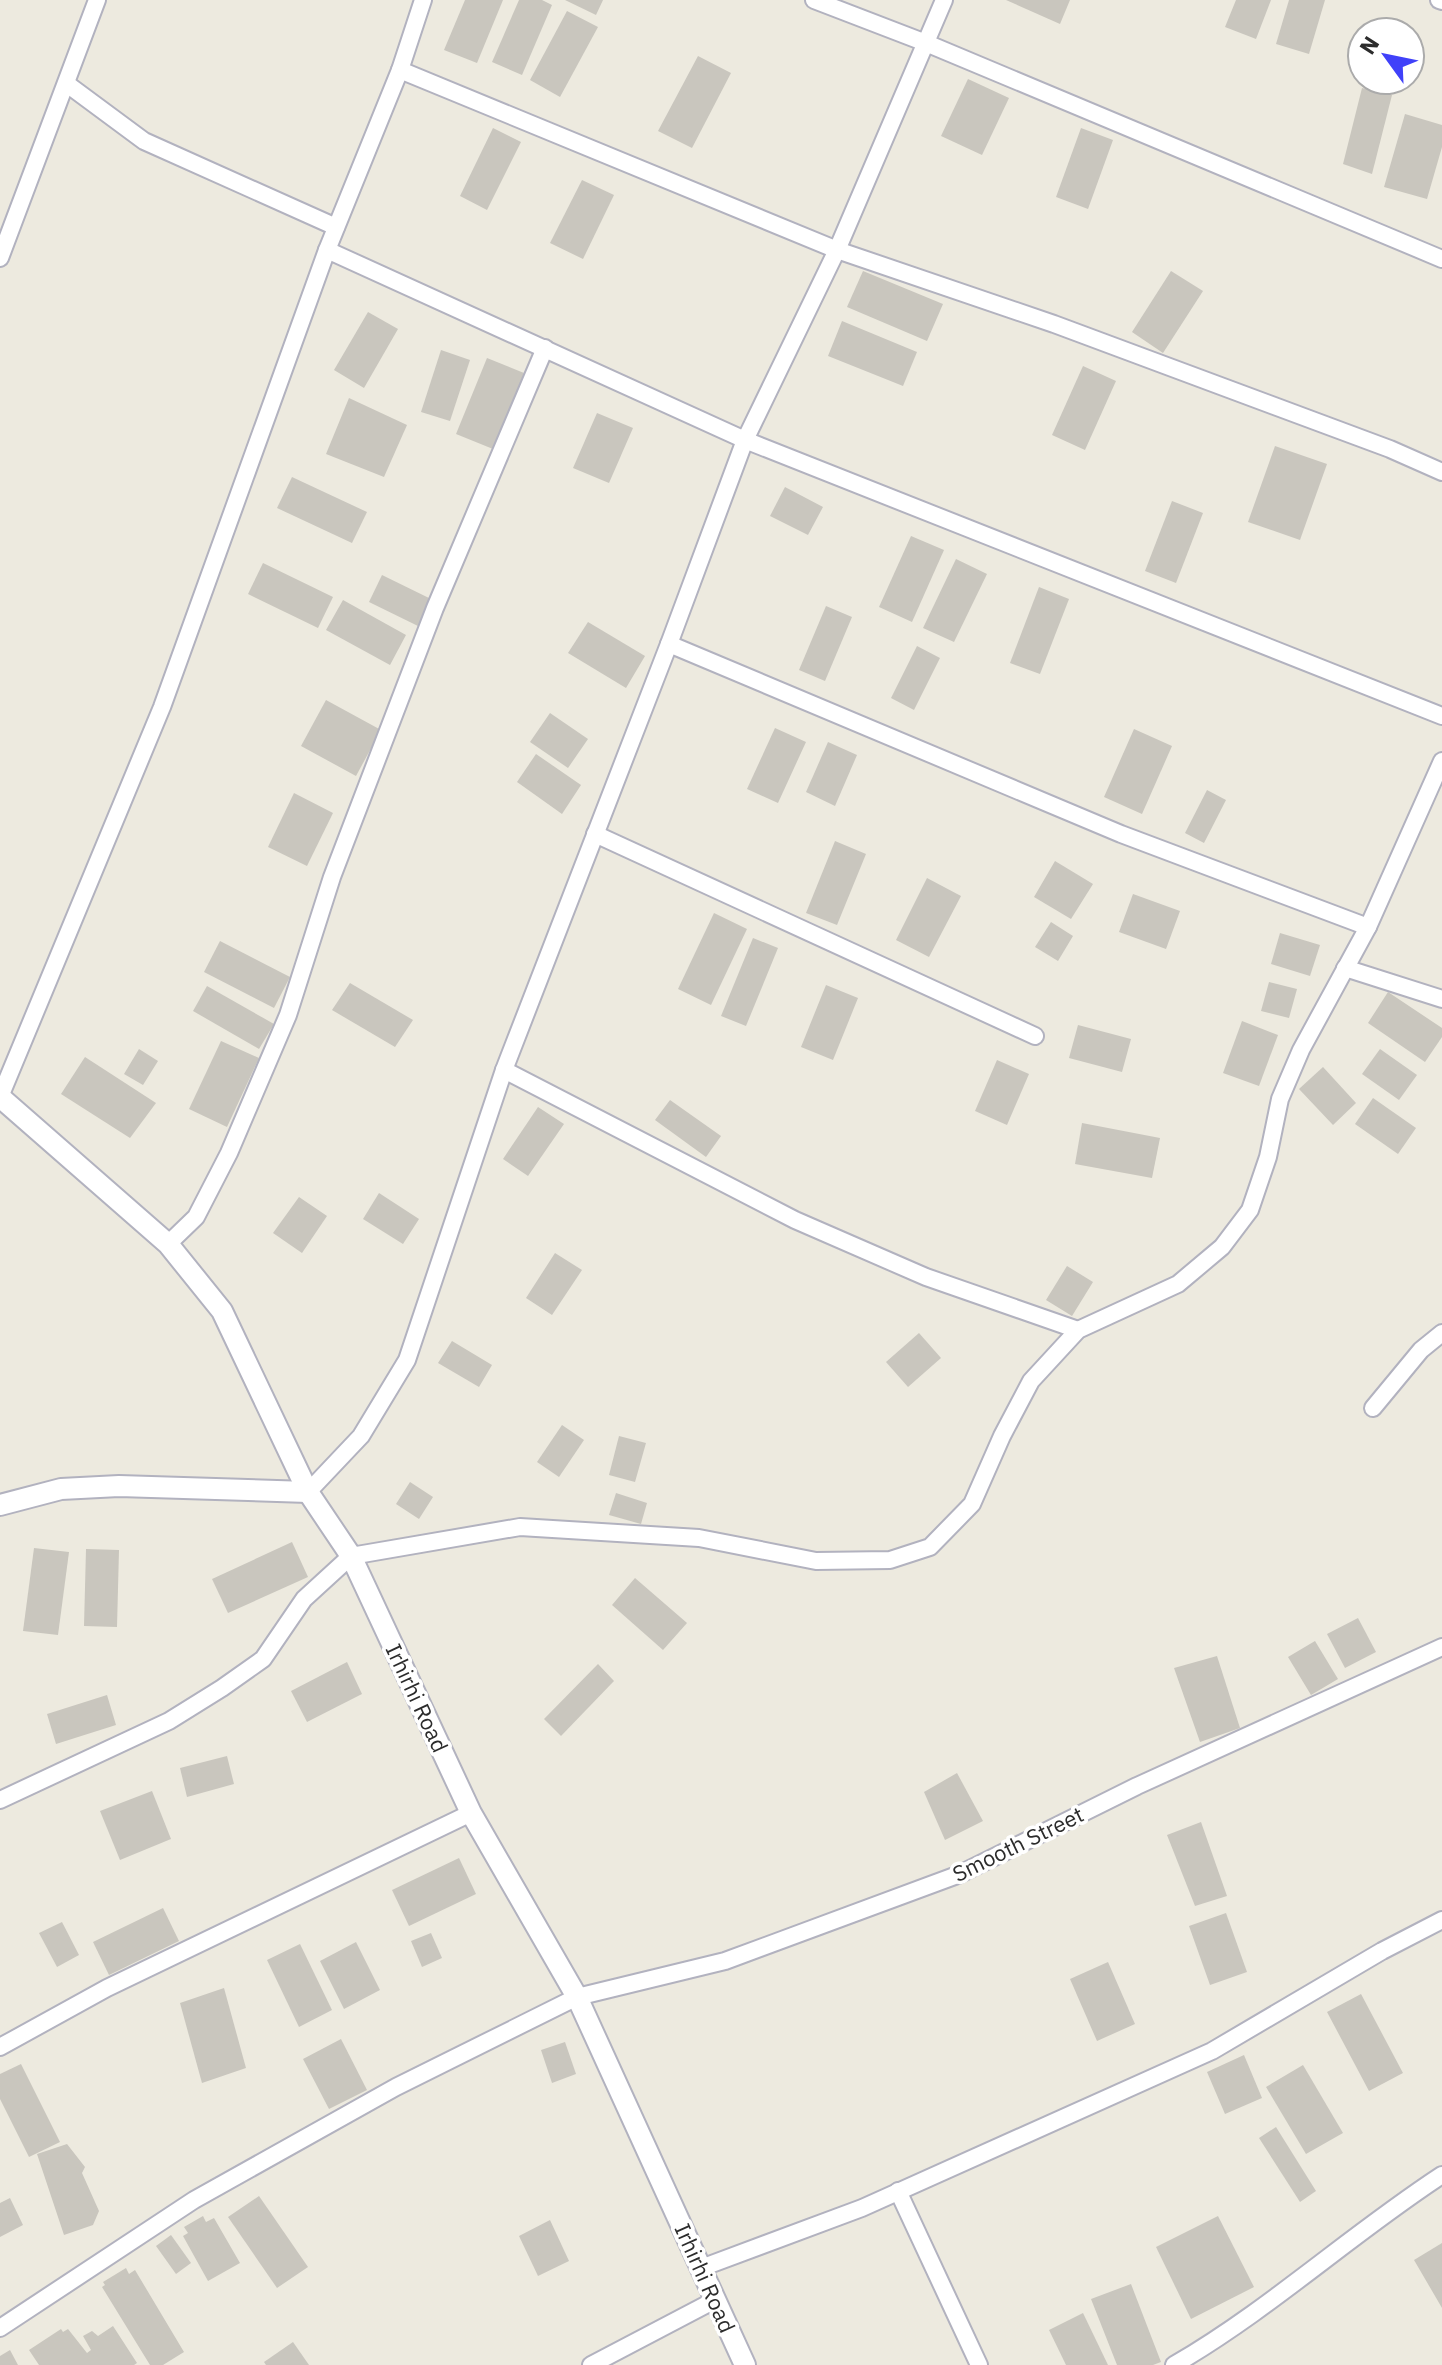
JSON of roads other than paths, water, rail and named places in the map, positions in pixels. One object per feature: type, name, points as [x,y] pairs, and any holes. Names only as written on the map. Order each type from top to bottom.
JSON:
[{"type":"street","points":[[0,258],[97,0]]},
{"type":"street","points":[[0,1097],[162,707],[327,250],[400,70],[423,0]]},
{"type":"street","points":[[814,0],[926,43],[1442,259]]},
{"type":"street","points":[[0,1505],[61,1489],[119,1486],[308,1492],[361,1436],[407,1360],[504,1070],[745,440],[837,250],[944,0]]},
{"type":"street","points":[[400,70],[837,250],[1054,324],[1390,449],[1442,472]]},
{"type":"street","points":[[67,84],[144,141],[336,227]]},
{"type":"street","points":[[327,250],[745,440],[1442,716]]},
{"type":"street","points":[[168,1244],[196,1217],[229,1153],[288,1015],[332,877],[423,638],[545,348]]},
{"type":"street","points":[[669,644],[1121,834],[1368,927]]},
{"type":"street","points":[[0,1800],[169,1721],[232,1681],[263,1659],[304,1599],[351,1556],[520,1527],[699,1538],[816,1561],[890,1560],[930,1547],[972,1504],[1031,1381],[1078,1330],[1178,1284],[1222,1247],[1250,1210],[1268,1157],[1280,1099],[1301,1050],[1368,927],[1442,761]]},
{"type":"street","points":[[595,834],[1035,1036]]},
{"type":"street","points":[[1345,968],[1442,999]]},
{"type":"street","points":[[504,1070],[795,1220],[926,1277],[1078,1330]]},
{"type":"street","name":"Irhirhi Road","points":[[0,1097],[168,1244],[222,1311],[308,1492],[351,1556],[471,1813],[577,1997],[745,2365]]},
{"type":"street","points":[[1373,1408],[1421,1350],[1442,1333]]},
{"type":"street","name":"Smooth Street","points":[[0,2328],[194,2200],[396,2087],[577,1997],[725,1961],[960,1874],[1137,1786],[1442,1647]]},
{"type":"street","points":[[0,2047],[107,1988],[471,1813]]},
{"type":"street","points":[[701,2268],[898,2191],[1212,2051],[1382,1951],[1442,1920]]},
{"type":"street","points":[[1174,2365],[1223,2337],[1392,2207],[1442,2175]]},
{"type":"street","points":[[898,2191],[979,2365]]},
{"type":"street","points":[[591,2365],[715,2300]]}]
